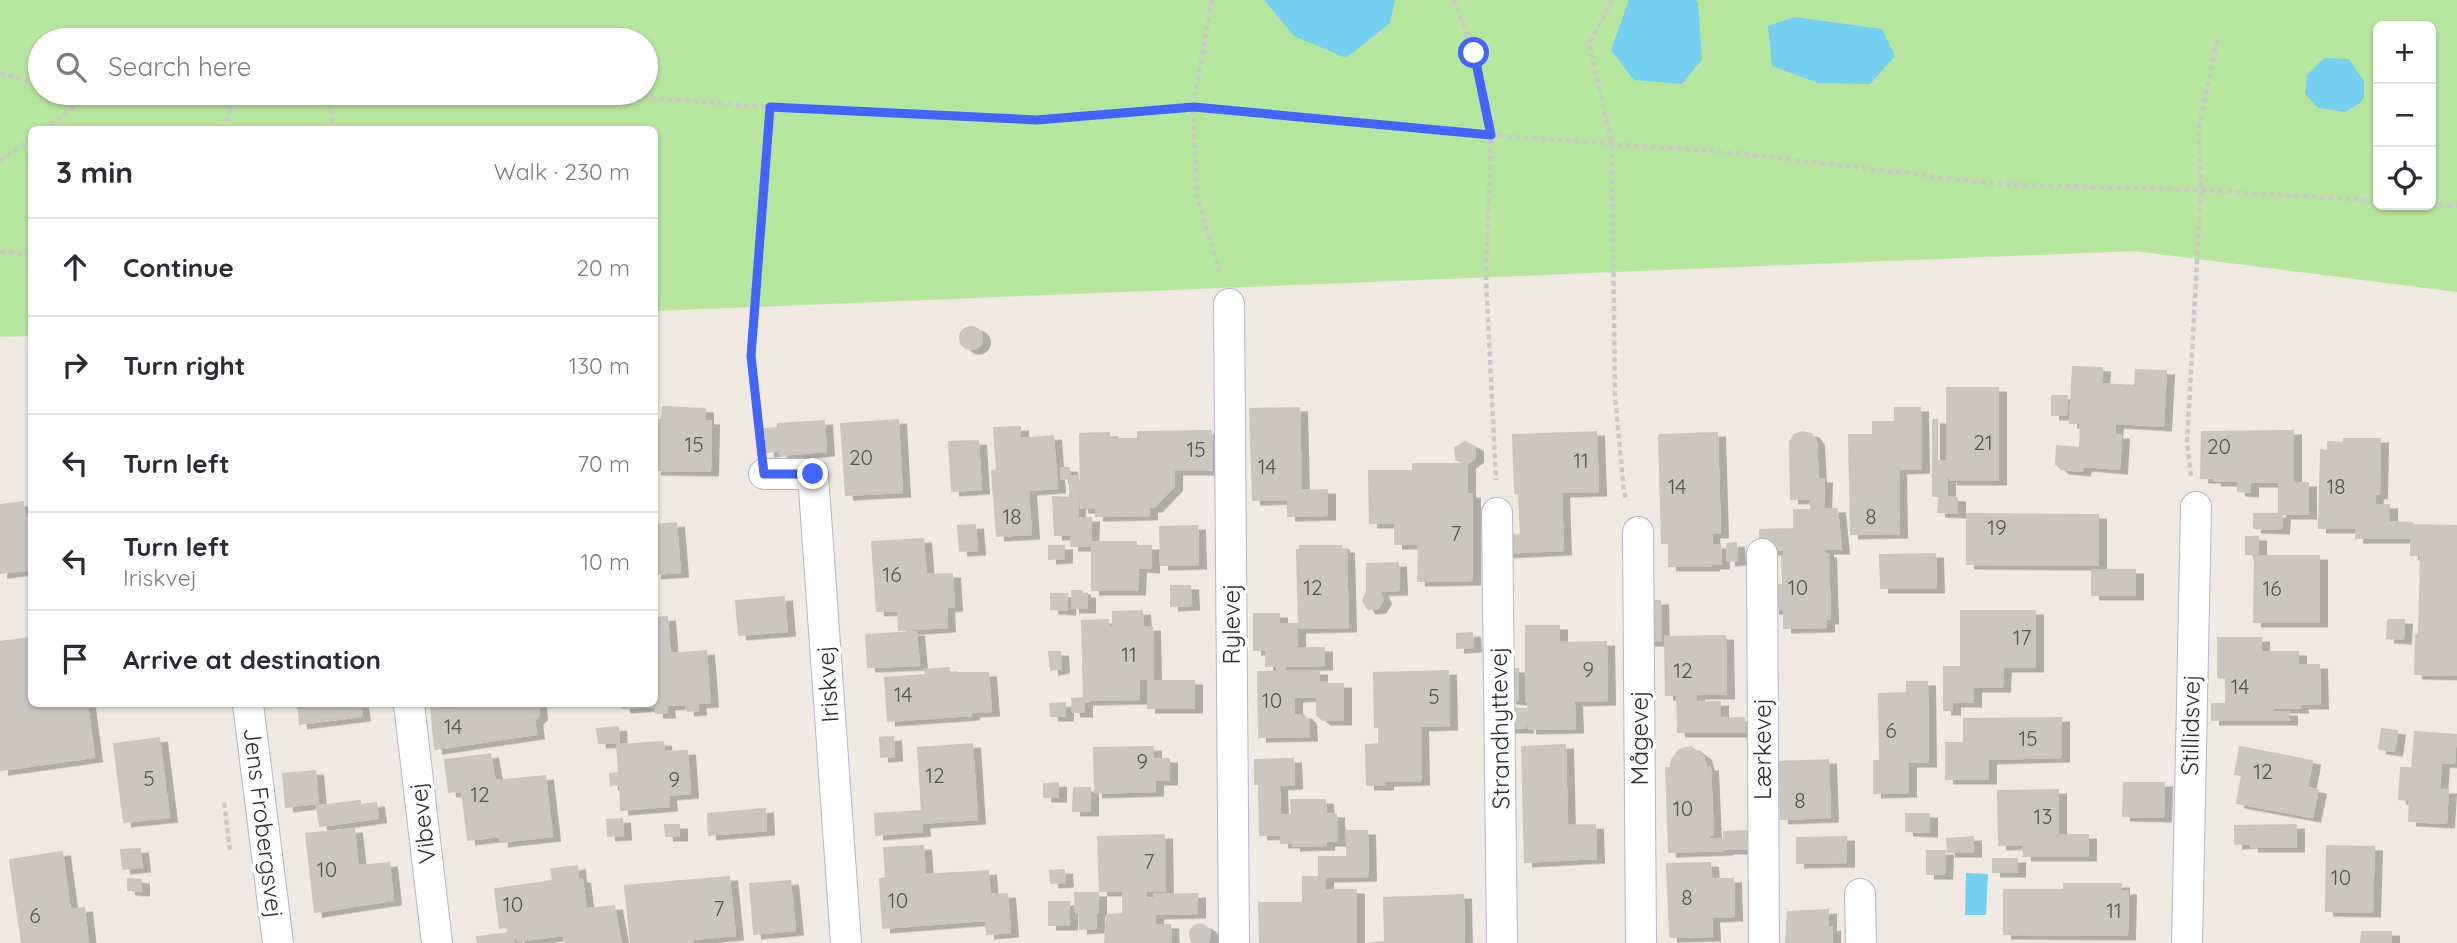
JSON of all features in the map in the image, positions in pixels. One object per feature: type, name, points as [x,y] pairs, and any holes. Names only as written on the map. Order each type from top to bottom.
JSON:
[{"type":"street","name":"Rylevej","points":[[1229,304],[1234,943]]},
{"type":"street","name":"Iriskvej","points":[[764,474],[813,474],[846,943]]},
{"type":"street","name":"Stillidsvej","points":[[2187,943],[2196,507]]},
{"type":"street","name":"Strandhyttevej","points":[[1497,513],[1502,943]]},
{"type":"street","name":"Mågevej","points":[[1638,532],[1641,943]]},
{"type":"street","name":"Lærkevej","points":[[1762,554],[1764,943]]},
{"type":"street","name":"Jens Frobergsvej","points":[[248,707],[278,943]]},
{"type":"street","name":"Vibevej","points":[[408,707],[437,943]]},
{"type":"street","points":[[1860,894],[1861,943]]},
{"type":"path","points":[[1212,0],[1194,107],[1197,196],[1229,304]]},
{"type":"path","points":[[1454,0],[1474,53],[1491,135],[1486,279],[1497,513]]},
{"type":"path","points":[[1612,0],[1589,44],[1612,144],[1615,397],[1624,492],[1638,532]]},
{"type":"path","points":[[2196,507],[2187,442],[2201,190],[2199,129],[2218,35]]},
{"type":"path","points":[[0,74],[28,81]]},
{"type":"path","points":[[658,99],[1037,120],[1194,107],[1491,135],[1737,153],[1996,184],[2201,190],[2373,201]]},
{"type":"path","points":[[48,126],[77,105]]},
{"type":"path","points":[[225,126],[232,105]]},
{"type":"path","points":[[330,105],[333,126]]},
{"type":"path","points":[[764,474],[751,356],[770,107]]},
{"type":"path","points":[[0,161],[28,141]]},
{"type":"path","points":[[2436,205],[2457,206]]},
{"type":"path","points":[[0,251],[28,255]]},
{"type":"green space","points":[[0,0],[2457,0],[2457,292],[2134,251],[658,311],[658,126],[28,126],[28,336],[0,337]]},
{"type":"water","points":[[1264,0],[1395,0],[1390,23],[1346,58],[1294,36]]},
{"type":"water","points":[[1629,0],[1698,2],[1702,59],[1682,84],[1634,80],[1611,50]]},
{"type":"water","points":[[1794,17],[1882,29],[1895,56],[1870,84],[1818,83],[1772,66],[1768,26]]},
{"type":"water","points":[[2324,58],[2349,59],[2364,81],[2364,97],[2360,103],[2345,112],[2318,108],[2305,94],[2307,75]]},
{"type":"water","points":[[1966,873],[1988,874],[1986,915],[1965,915]]},
{"type":"building","points":[[971,327],[979,330],[982,338],[979,346],[971,349],[963,346],[960,338],[963,330]]},
{"type":"building","points":[[2073,367],[2102,368],[2101,384],[2135,386],[2136,370],[2166,371],[2163,426],[2115,423],[2114,435],[2121,435],[2119,469],[2083,466],[2082,471],[2061,469],[2056,464],[2057,446],[2080,448],[2081,423],[2070,423]]},
{"type":"building","points":[[1947,388],[1998,388],[1998,480],[1950,480],[1950,477],[1947,477],[1947,496],[1933,496],[1933,420],[1937,420],[1937,461],[1947,461]]},
{"type":"building","points":[[2052,396],[2067,396],[2066,415],[2052,415]]},
{"type":"building","points":[[663,407],[705,409],[705,421],[711,421],[710,471],[658,470],[658,420],[662,420]]},
{"type":"building","points":[[1299,408],[1301,491],[1327,490],[1327,515],[1288,516],[1288,499],[1253,500],[1250,409]]},
{"type":"building","points":[[1895,408],[1920,408],[1921,468],[1898,469],[1899,533],[1851,534],[1849,435],[1873,435],[1873,422],[1895,422]]},
{"type":"building","points":[[898,420],[902,492],[846,495],[841,424]]},
{"type":"building","points":[[824,421],[826,451],[780,455],[779,450],[767,452],[765,429],[778,428],[778,424]]},
{"type":"building","points":[[1020,427],[1020,439],[1053,436],[1057,488],[1028,490],[1031,534],[997,536],[992,471],[997,470],[994,428]]},
{"type":"building","points":[[1211,431],[1212,470],[1174,470],[1174,486],[1154,507],[1149,507],[1149,515],[1096,516],[1096,508],[1081,508],[1080,434],[1109,433],[1109,439],[1138,439],[1138,432]]},
{"type":"building","points":[[2293,431],[2293,483],[2308,483],[2308,514],[2279,514],[2279,482],[2250,482],[2250,492],[2238,491],[2238,481],[2201,478],[2202,432]]},
{"type":"building","points":[[1596,432],[1598,491],[1561,492],[1563,550],[1502,553],[1502,536],[1521,535],[1519,493],[1515,493],[1513,435]]},
{"type":"building","points":[[1802,432],[1811,434],[1816,441],[1818,479],[1824,479],[1823,509],[1837,509],[1841,549],[1825,549],[1825,554],[1828,554],[1830,619],[1826,619],[1826,627],[1784,628],[1784,609],[1772,609],[1771,586],[1783,585],[1784,550],[1760,550],[1760,530],[1794,529],[1794,510],[1811,510],[1811,498],[1791,499],[1790,442],[1794,435]]},
{"type":"building","points":[[1717,433],[1720,533],[1711,533],[1712,545],[1720,545],[1721,564],[1669,566],[1669,543],[1662,543],[1659,435]]},
{"type":"building","points":[[2344,439],[2380,439],[2379,494],[2375,494],[2374,505],[2389,505],[2389,522],[2457,526],[2457,675],[2415,674],[2421,555],[2411,555],[2411,538],[2356,538],[2357,528],[2319,528],[2321,450],[2328,451],[2328,442],[2344,443]]},
{"type":"building","points":[[978,441],[981,489],[952,491],[949,442]]},
{"type":"building","points":[[1465,442],[1475,447],[1475,458],[1466,464],[1456,459],[1455,448]]},
{"type":"building","points":[[1413,464],[1467,464],[1467,494],[1472,494],[1472,580],[1418,581],[1419,544],[1395,544],[1395,523],[1370,523],[1369,471],[1413,471]]},
{"type":"building","points":[[1061,468],[1069,468],[1069,476],[1078,476],[1077,518],[1091,518],[1090,546],[1071,546],[1072,535],[1055,535],[1053,497],[1070,498],[1070,479],[1061,478]]},
{"type":"building","points":[[1939,497],[1957,498],[1957,513],[1938,512]]},
{"type":"building","points":[[23,502],[25,517],[28,517],[28,570],[0,573],[0,505]]},
{"type":"building","points":[[1967,514],[2098,515],[2098,565],[1967,564]]},
{"type":"building","points":[[2254,514],[2282,514],[2281,529],[2254,528]]},
{"type":"building","points":[[676,523],[680,572],[658,574],[658,525]]},
{"type":"building","points":[[975,525],[977,550],[960,551],[958,526]]},
{"type":"building","points":[[1197,526],[1198,564],[1161,565],[1160,527]]},
{"type":"building","points":[[2246,537],[2258,537],[2258,554],[2246,554]]},
{"type":"building","points":[[923,539],[926,575],[952,574],[954,606],[946,607],[947,627],[899,630],[898,610],[877,611],[872,542]]},
{"type":"building","points":[[1092,542],[1136,542],[1136,546],[1151,546],[1151,568],[1138,567],[1137,590],[1092,590]]},
{"type":"building","points":[[1736,543],[1737,560],[1728,561],[1727,544]]},
{"type":"building","points":[[1049,546],[1064,546],[1064,558],[1049,559]]},
{"type":"building","points":[[1300,546],[1341,546],[1341,549],[1346,549],[1348,627],[1299,628],[1297,550],[1300,550]]},
{"type":"building","points":[[1935,554],[1936,588],[1881,588],[1880,555]]},
{"type":"building","points":[[2255,556],[2319,556],[2319,622],[2254,622]]},
{"type":"building","points":[[1398,563],[1399,590],[1367,591],[1367,564]]},
{"type":"building","points":[[2092,570],[2135,570],[2135,595],[2092,595]]},
{"type":"building","points":[[1171,586],[1190,586],[1191,605],[1171,606]]},
{"type":"building","points":[[1072,591],[1087,594],[1087,608],[1072,608]]},
{"type":"building","points":[[1367,591],[1379,591],[1383,599],[1378,608],[1368,609],[1363,601]]},
{"type":"building","points":[[1051,594],[1067,594],[1067,610],[1051,609]]},
{"type":"building","points":[[784,597],[787,631],[739,635],[736,601]]},
{"type":"building","points":[[1642,601],[1660,601],[1661,641],[1643,641]]},
{"type":"building","points":[[1142,611],[1143,625],[1113,626],[1113,612]]},
{"type":"building","points":[[1961,611],[2035,611],[2035,667],[2003,667],[2002,687],[1973,687],[1973,702],[1952,702],[1952,710],[1944,710],[1944,667],[1961,667]]},
{"type":"building","points":[[1254,614],[1279,614],[1279,624],[1297,624],[1297,648],[1324,648],[1324,665],[1284,666],[1285,671],[1319,671],[1319,682],[1343,684],[1343,720],[1323,720],[1317,715],[1317,696],[1294,697],[1294,715],[1303,715],[1308,720],[1309,736],[1259,737],[1258,672],[1277,672],[1277,665],[1266,666],[1266,650],[1254,650]]},
{"type":"building","points":[[667,617],[670,654],[706,651],[710,702],[697,703],[698,710],[687,711],[686,704],[666,705],[667,713],[656,713],[658,618]]},
{"type":"building","points":[[1108,620],[1108,628],[1152,627],[1153,678],[1138,679],[1139,699],[1084,700],[1084,712],[1073,712],[1072,699],[1084,698],[1082,621]]},
{"type":"building","points":[[2388,620],[2404,620],[2403,639],[2387,638]]},
{"type":"building","points":[[1526,626],[1559,626],[1559,643],[1606,642],[1607,700],[1526,702]]},
{"type":"building","points":[[916,632],[919,665],[868,667],[866,635]]},
{"type":"building","points":[[1472,633],[1473,647],[1457,648],[1457,634]]},
{"type":"building","points":[[1725,636],[1726,694],[1696,694],[1696,703],[1720,702],[1720,717],[1715,719],[1744,718],[1745,732],[1678,732],[1677,695],[1666,695],[1665,637]]},
{"type":"building","points":[[28,638],[28,707],[87,707],[94,757],[1,770],[0,642]]},
{"type":"building","points":[[2218,638],[2261,638],[2261,652],[2298,652],[2298,665],[2319,665],[2320,704],[2299,704],[2300,708],[2273,708],[2273,712],[2289,712],[2289,720],[2212,720],[2212,704],[2226,704],[2226,678],[2218,677]]},
{"type":"building","points":[[1049,652],[1060,652],[1061,668],[1051,670]]},
{"type":"building","points":[[949,668],[949,673],[988,673],[991,711],[888,721],[885,678],[926,675],[925,670]]},
{"type":"building","points":[[1508,669],[1518,669],[1518,700],[1509,699]]},
{"type":"building","points":[[1448,671],[1449,725],[1420,726],[1421,780],[1385,781],[1385,785],[1367,785],[1366,745],[1379,744],[1379,726],[1375,727],[1374,673]]},
{"type":"building","points":[[1148,681],[1194,681],[1194,708],[1148,708]]},
{"type":"building","points":[[1907,682],[1927,682],[1928,762],[1908,762],[1908,792],[1874,793],[1874,761],[1880,761],[1879,694],[1907,693]]},
{"type":"building","points":[[1065,703],[1065,716],[1051,716],[1050,704]]},
{"type":"building","points":[[1574,703],[1575,728],[1529,729],[1528,704]]},
{"type":"building","points":[[298,707],[360,707],[362,716],[300,724]]},
{"type":"building","points":[[431,707],[538,707],[539,715],[534,720],[536,734],[435,749]]},
{"type":"building","points":[[1509,708],[1526,709],[1525,728],[1508,728]]},
{"type":"building","points":[[2061,718],[2061,757],[1988,759],[1988,779],[1946,779],[1946,743],[1964,743],[1964,719]]},
{"type":"building","points":[[618,727],[619,742],[599,743],[597,729]]},
{"type":"building","points":[[2382,729],[2397,731],[2394,751],[2379,749]]},
{"type":"building","points":[[2415,732],[2456,735],[2454,763],[2441,762],[2439,790],[2448,790],[2446,823],[2409,821],[2410,800],[2399,799],[2401,768],[2412,768]]},
{"type":"building","points":[[893,737],[894,756],[881,757],[880,738]]},
{"type":"building","points":[[159,738],[169,817],[124,822],[114,744]]},
{"type":"building","points":[[663,742],[664,752],[687,751],[690,793],[668,795],[669,806],[621,810],[620,784],[611,785],[610,774],[619,773],[617,745]]},
{"type":"building","points":[[972,744],[977,819],[921,823],[922,831],[876,835],[875,814],[922,811],[918,748]]},
{"type":"building","points":[[1565,745],[1567,826],[1595,825],[1596,858],[1525,862],[1522,747]]},
{"type":"building","points":[[1153,747],[1153,759],[1169,759],[1169,780],[1155,780],[1155,791],[1095,793],[1094,748]]},
{"type":"building","points":[[1691,747],[1703,756],[1706,767],[1710,767],[1713,835],[1709,835],[1709,839],[1724,839],[1724,850],[1669,852],[1666,768],[1670,768],[1679,750]]},
{"type":"building","points":[[2240,747],[2312,761],[2307,788],[2318,790],[2312,817],[2237,803],[2242,775],[2235,774]]},
{"type":"building","points":[[490,754],[495,781],[545,776],[552,836],[501,842],[500,836],[468,840],[462,791],[449,792],[445,760]]},
{"type":"building","points":[[1293,759],[1294,784],[1279,785],[1280,815],[1292,815],[1291,800],[1325,800],[1326,814],[1336,814],[1337,841],[1326,841],[1326,845],[1293,846],[1293,843],[1281,843],[1281,834],[1260,835],[1259,784],[1255,784],[1255,760]]},
{"type":"building","points":[[1828,760],[1830,817],[1781,819],[1779,762]]},
{"type":"building","points":[[315,771],[318,803],[286,807],[283,774]]},
{"type":"building","points":[[1058,783],[1058,797],[1044,797],[1044,784]]},
{"type":"building","points":[[2124,783],[2164,783],[2163,817],[2123,816]]},
{"type":"building","points":[[1074,788],[1090,788],[1090,811],[1073,811]]},
{"type":"building","points":[[2058,790],[2058,835],[2088,835],[2088,856],[2024,856],[2023,844],[1999,845],[1998,791]]},
{"type":"building","points":[[360,801],[361,805],[376,803],[378,818],[320,826],[317,806]]},
{"type":"building","points":[[765,809],[766,830],[709,835],[708,814]]},
{"type":"building","points":[[1906,814],[1929,814],[1929,832],[1906,831]]},
{"type":"building","points":[[622,819],[623,835],[608,836],[607,820]]},
{"type":"building","points":[[665,825],[679,825],[679,836],[666,836]]},
{"type":"building","points":[[2296,825],[2296,847],[2251,847],[2251,843],[2235,844],[2235,826]]},
{"type":"building","points":[[354,829],[358,866],[389,863],[393,900],[315,912],[306,834]]},
{"type":"building","points":[[1347,831],[1367,831],[1368,876],[1325,877],[1325,890],[1356,890],[1356,943],[1260,943],[1259,903],[1303,903],[1303,877],[1319,877],[1319,857],[1347,857]]},
{"type":"building","points":[[1747,831],[1748,849],[1725,849],[1724,832]]},
{"type":"building","points":[[1164,835],[1165,891],[1146,891],[1146,898],[1154,898],[1154,895],[1197,894],[1197,913],[1155,914],[1155,925],[1170,925],[1171,943],[1105,943],[1107,915],[1123,914],[1123,891],[1100,891],[1098,837]]},
{"type":"building","points":[[1846,837],[1846,862],[1797,863],[1797,838]]},
{"type":"building","points":[[1973,837],[1973,852],[1948,852],[1947,839]]},
{"type":"building","points":[[923,846],[925,875],[988,871],[990,895],[1007,894],[1010,932],[987,934],[986,920],[883,928],[880,879],[886,878],[884,848]]},
{"type":"building","points":[[2327,846],[2374,847],[2372,912],[2326,911]]},
{"type":"building","points":[[140,849],[142,867],[123,869],[121,850]]},
{"type":"building","points":[[1927,851],[1945,851],[1944,874],[1927,874]]},
{"type":"building","points":[[62,852],[70,910],[84,908],[88,943],[22,943],[10,860]]},
{"type":"building","points":[[1993,859],[2017,859],[2017,872],[1993,872]]},
{"type":"building","points":[[1710,863],[1711,879],[1733,879],[1734,916],[1711,917],[1712,936],[1670,937],[1667,864]]},
{"type":"building","points":[[577,866],[578,879],[582,879],[586,909],[614,906],[621,943],[565,943],[564,935],[518,941],[516,934],[513,935],[514,943],[478,943],[477,937],[509,933],[508,927],[500,928],[495,889],[553,881],[551,869]]},
{"type":"building","points":[[1064,870],[1065,882],[1051,883],[1050,871]]},
{"type":"building","points":[[729,877],[735,935],[693,939],[693,943],[631,943],[625,886]]},
{"type":"building","points":[[128,879],[141,880],[141,891],[128,890]]},
{"type":"building","points":[[790,881],[795,930],[754,934],[750,884]]},
{"type":"building","points":[[2064,884],[2121,884],[2121,891],[2128,891],[2127,935],[2004,934],[2004,890],[2064,890]]},
{"type":"building","points":[[1075,893],[1098,893],[1098,912],[1076,913]]},
{"type":"building","points":[[1463,895],[1464,943],[1371,943],[1385,942],[1384,898]]},
{"type":"building","points":[[1049,902],[1069,902],[1069,925],[1049,925]]},
{"type":"building","points":[[1828,910],[1828,928],[1832,927],[1832,943],[1786,943],[1788,912]]},
{"type":"building","points":[[1096,914],[1096,928],[1080,929],[1079,915]]},
{"type":"building","points":[[1196,926],[1204,926],[1209,931],[1209,939],[1204,944],[1196,944],[1191,939],[1191,931]]},
{"type":"building","points":[[2362,932],[2391,932],[2391,943],[2361,943]]},
{"type":"route","points":[[813,474],[764,474],[751,356],[770,107],[1037,120],[1194,107],[1491,135],[1474,53]]}]
